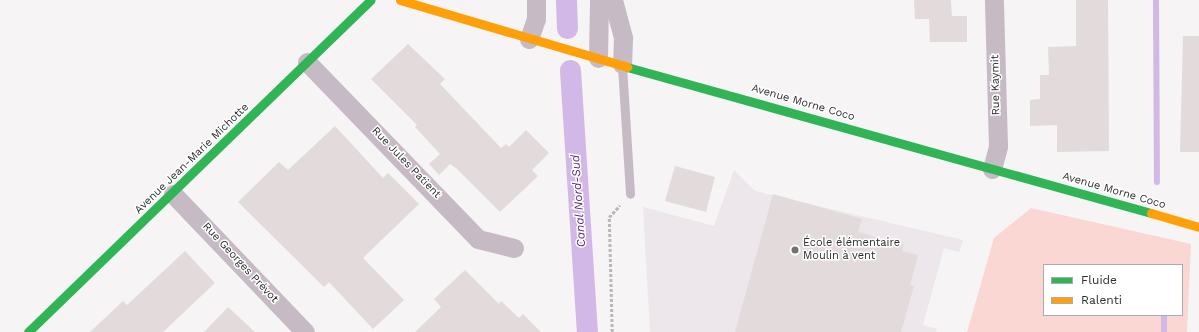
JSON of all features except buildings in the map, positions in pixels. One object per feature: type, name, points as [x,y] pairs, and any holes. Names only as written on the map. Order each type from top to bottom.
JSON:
[{"type":"street","name":"Avenue Jean-Marie Michotte","points":[[28,332],[173,194],[370,0]]},
{"type":"street","name":"Avenue Morne Coco","points":[[400,0],[529,40],[622,64],[1199,227]]},
{"type":"street","points":[[529,40],[536,19],[536,0]]},
{"type":"street","points":[[598,0],[598,58]]},
{"type":"street","points":[[613,0],[623,38],[622,64]]},
{"type":"street","name":"Rue Kaymit","points":[[992,169],[998,146],[994,0]]},
{"type":"street","name":"Rue Jules Patient","points":[[307,62],[478,239],[514,248]]},
{"type":"street","name":"Rue Georges Prévot","points":[[173,194],[305,332]]},
{"type":"lane","points":[[622,64],[630,194]]},
{"type":"path","points":[[612,332],[609,217],[630,194]]},
{"type":"shaded area","name":"École élémentaire Moulin à vent","points":[[734,170],[755,191],[963,240],[959,252],[944,248],[923,325],[937,329],[936,332],[650,332],[643,207],[714,226]]},
{"type":"shaded area","points":[[1031,208],[1191,244],[1187,332],[967,332],[994,238]]},
{"type":"waterway","name":"Canal Nord-Sud","points":[[566,0],[567,28]]},
{"type":"waterway","points":[[1156,0],[1157,182]]},
{"type":"waterway","name":"Canal Nord-Sud","points":[[570,70],[587,332]]},
{"type":"waterway","points":[[1164,316],[1164,332]]},
{"type":"traffic: fast","points":[[28,332],[370,0]]},
{"type":"traffic: fast","points":[[627,67],[1151,213]]},
{"type":"traffic: slow","points":[[400,0],[627,67]]},
{"type":"traffic: slow","points":[[1151,213],[1199,227]]},
{"type":"place","name":"École élémentaire Moulin à vent","points":[[795,250]]}]
